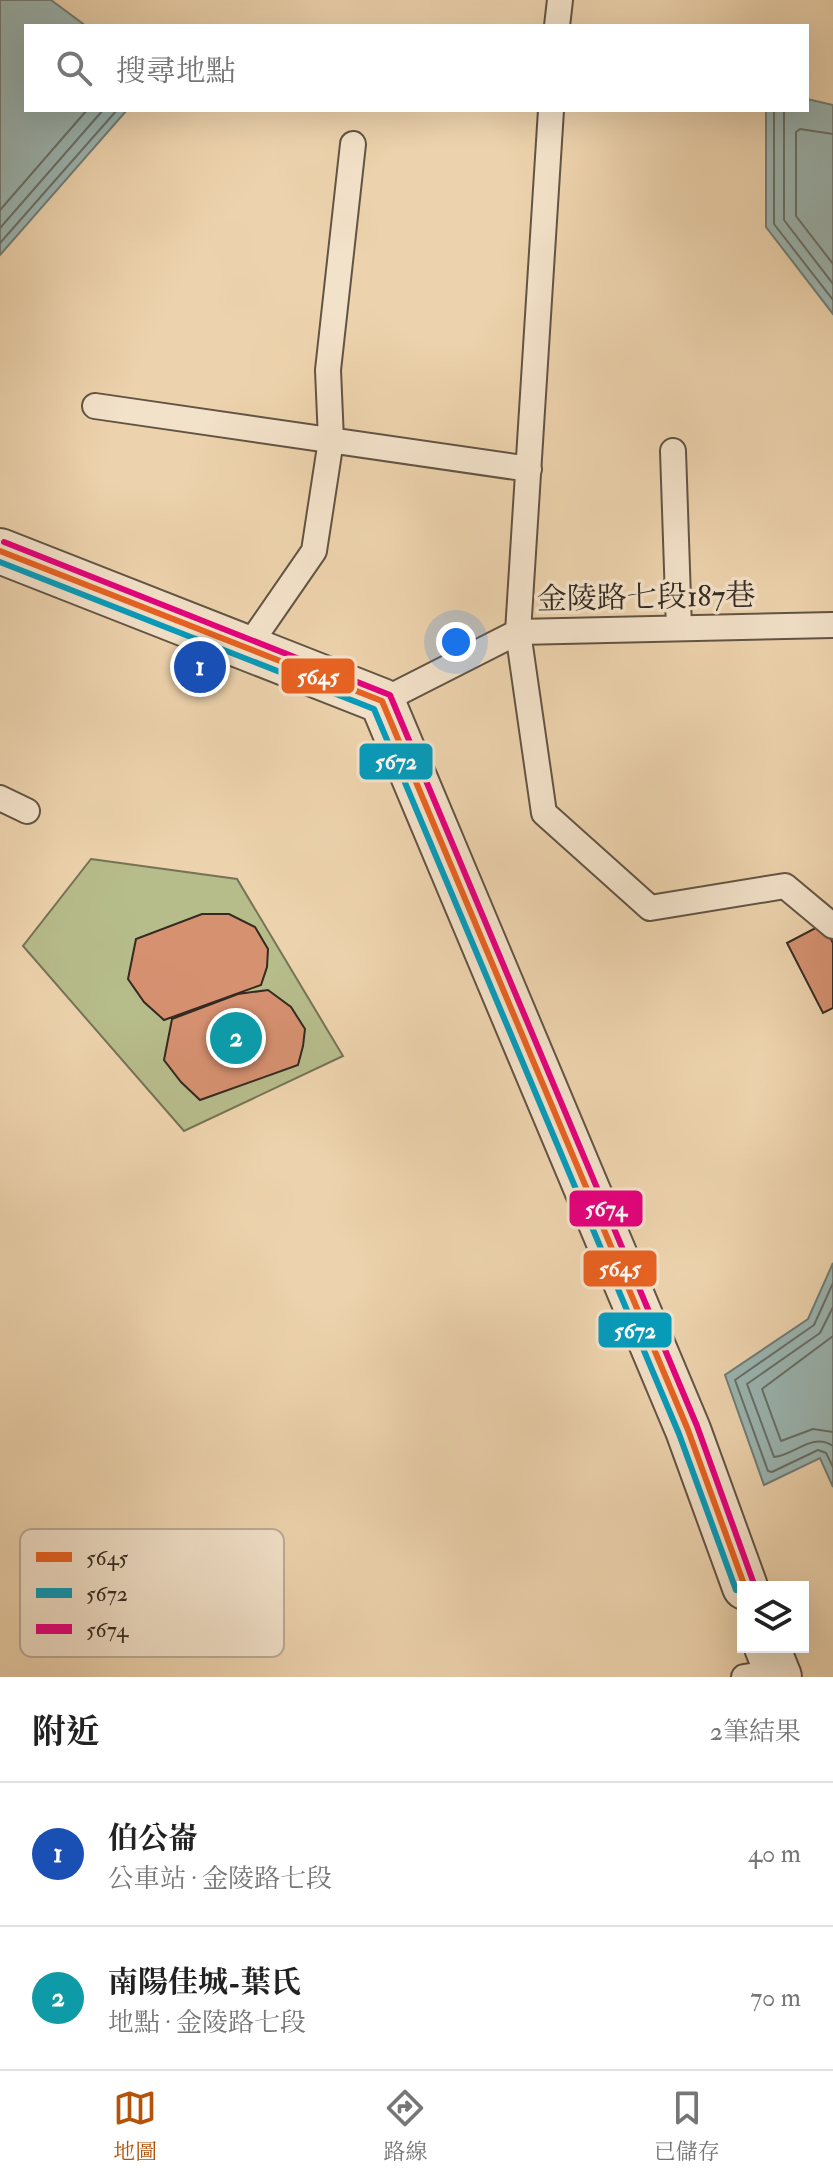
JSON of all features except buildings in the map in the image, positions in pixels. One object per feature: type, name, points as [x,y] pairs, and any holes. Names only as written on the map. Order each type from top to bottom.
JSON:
[{"type":"street","points":[[0,551],[382,701],[688,1430],[743,1581]]},
{"type":"lane","points":[[557,24],[560,0]]},
{"type":"lane","points":[[551,112],[518,632],[544,813],[650,908],[785,886],[833,926]]},
{"type":"lane","points":[[247,648],[314,551],[331,440],[328,370],[353,144]]},
{"type":"lane","points":[[95,406],[529,469]]},
{"type":"lane","points":[[673,451],[679,628]]},
{"type":"lane","name":"金陵路七段187巷","points":[[382,701],[518,632],[833,625]]},
{"type":"lane","points":[[0,798],[27,811]]},
{"type":"green space","points":[[91,859],[237,879],[343,1056],[184,1131],[23,946]]},
{"type":"water","points":[[0,0],[51,0],[83,24],[24,24],[24,112],[125,112],[0,255]]},
{"type":"water","points":[[809,99],[833,105],[833,314],[766,227],[766,112],[809,112]]},
{"type":"water","points":[[833,1263],[833,1487],[820,1458],[764,1485],[725,1375],[808,1319]]},
{"type":"transit line","name":"5674","points":[[4,542],[390,695],[697,1426],[753,1581]]},
{"type":"transit line","name":"5645","points":[[0,551],[382,701],[688,1430],[743,1581]]},
{"type":"transit line","name":"5672","points":[[0,562],[374,709],[679,1434],[736,1590]]},
{"type":"place","name":"伯公崙","points":[[200,667]]},
{"type":"place","name":"南陽佳城-葉氏","points":[[236,1038]]}]
